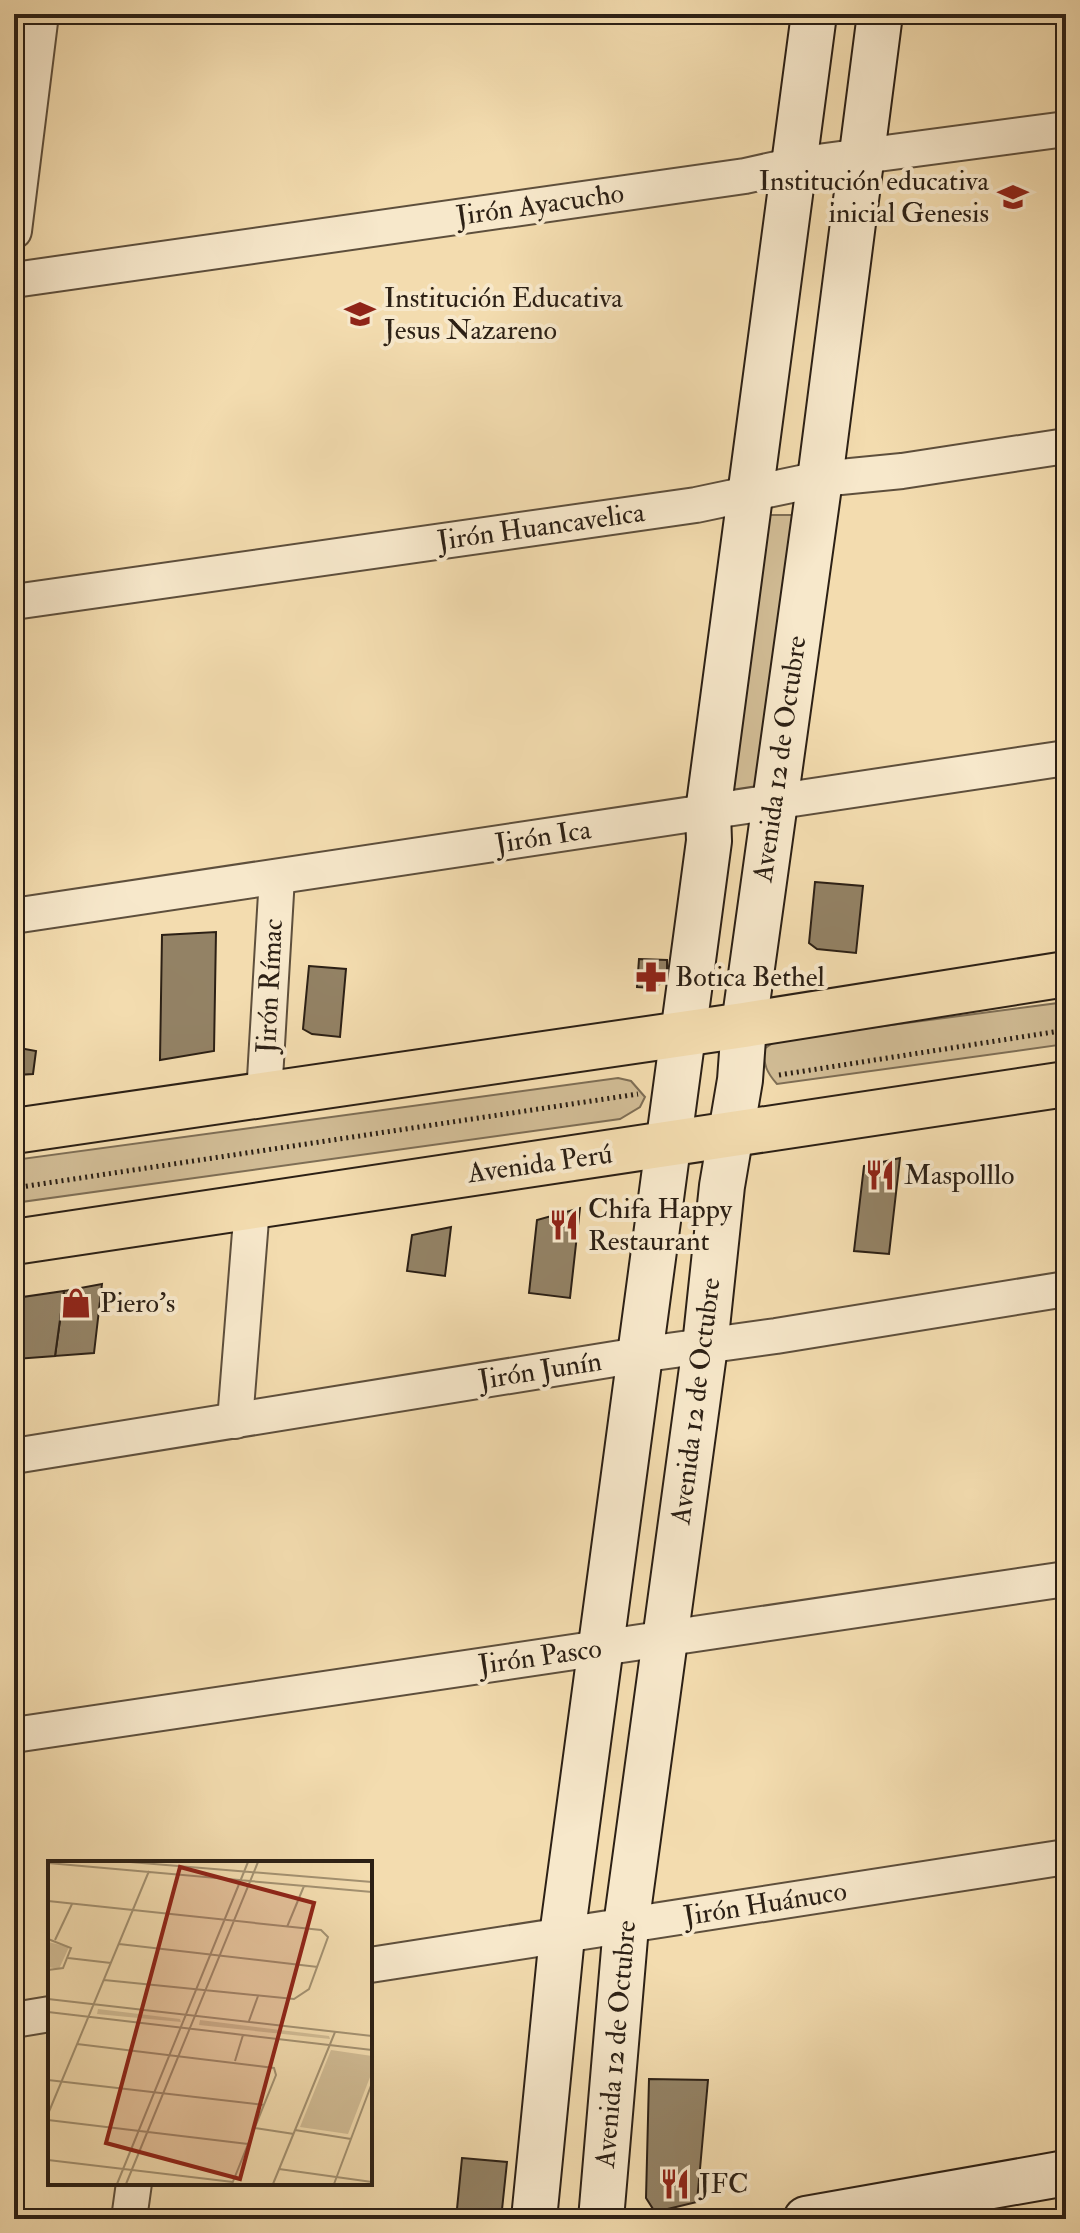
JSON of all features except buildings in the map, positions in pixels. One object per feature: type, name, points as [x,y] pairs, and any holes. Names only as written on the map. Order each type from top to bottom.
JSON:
[{"type":"main road","points":[[534,2219],[562,1936],[709,841],[708,812],[814,14]]},
{"type":"main road","name":"Avenida 12 de Octubre","points":[[601,2219],[626,1926],[880,14]]},
{"type":"main road","points":[[14,1131],[744,1025],[1066,974]]},
{"type":"main road","name":"Avenida Perú","points":[[14,1242],[1066,1084]]},
{"type":"main road","points":[[806,2219],[1066,2173]]},
{"type":"street","points":[[14,231],[41,14]]},
{"type":"street","name":"Jirón Ayacucho","points":[[14,280],[745,176],[795,165],[1066,129]]},
{"type":"street","name":"Jirón Huancavelica","points":[[14,602],[696,505],[820,479],[902,471],[1066,446]]},
{"type":"street","name":"Jirón Ica","points":[[17,915],[1066,758]]},
{"type":"street","name":"Jirón Rímac","points":[[264,1095],[277,877]]},
{"type":"street","points":[[235,1421],[252,1207]]},
{"type":"street","name":"Jirón Junín","points":[[14,1456],[1066,1289]]},
{"type":"street","name":"Jirón Pasco","points":[[14,1735],[1066,1579]]},
{"type":"street","name":"Jirón Huánuco","points":[[372,1965],[1066,1857]]},
{"type":"street","points":[[14,2020],[48,2014]]},
{"type":"street","points":[[129,2219],[134,2185]]},
{"type":"path","points":[[740,1080],[1066,1030]]},
{"type":"path","points":[[14,1188],[674,1089]]},
{"type":"shaded area","points":[[767,515],[810,515],[770,794],[732,799]]},
{"type":"shaded area","points":[[1066,1002],[1066,1044],[777,1084],[765,1064],[764,1049],[777,1040]]},
{"type":"shaded area","points":[[618,1078],[631,1081],[645,1097],[640,1107],[620,1119],[14,1203],[14,1160]]},
{"type":"place","name":"Institución educativa inicial Genesis","points":[[1013,197]]},
{"type":"place","name":"Institución Educativa Jesus Nazareno","points":[[360,314]]},
{"type":"place","name":"Botica Bethel","points":[[651,977]]},
{"type":"place","name":"Maspolllo","points":[[880,1175]]},
{"type":"place","name":"Chifa Happy Restaurant","points":[[564,1225]]},
{"type":"place","name":"Piero's","points":[[76,1303]]},
{"type":"place","name":"JFC","points":[[675,2184]]}]
